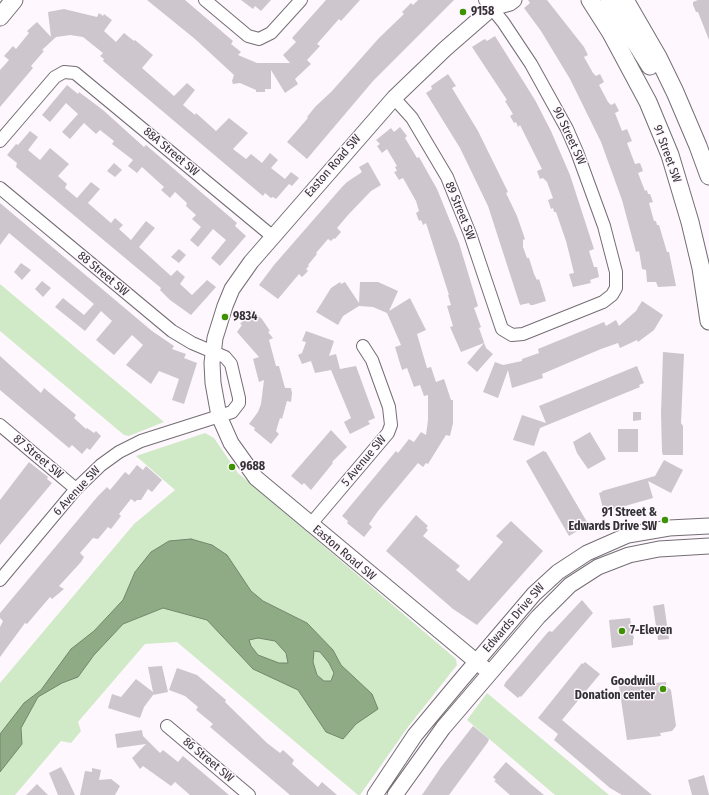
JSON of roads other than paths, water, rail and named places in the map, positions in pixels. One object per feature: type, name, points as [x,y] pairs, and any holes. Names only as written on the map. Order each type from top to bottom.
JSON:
[{"type":"main road","points":[[0,17],[14,0]]},
{"type":"main road","name":"91 Street SW","points":[[590,0],[611,33],[648,102],[670,155],[690,222],[701,268],[709,321]]},
{"type":"main road","points":[[609,0],[656,75],[675,92]]},
{"type":"main road","points":[[625,0],[658,57],[675,92],[709,176]]},
{"type":"street","points":[[205,0],[248,36],[259,39],[272,33],[301,0]]},
{"type":"street","name":"Easton Road SW","points":[[490,673],[310,525],[252,473],[231,443],[220,416],[213,383],[213,351],[219,323],[232,289],[247,266],[272,236],[394,98],[491,3],[510,3],[514,0]]},
{"type":"street","name":"90 Street SW","points":[[491,3],[534,70],[567,129],[604,226],[616,272],[616,288],[612,295],[603,302],[523,334],[512,335],[507,333]]},
{"type":"street","name":"88A Street SW","points":[[0,141],[55,77],[68,71],[79,75],[272,236]]},
{"type":"street","name":"89 Street SW","points":[[394,98],[412,118],[447,177],[470,234],[499,324],[507,333]]},
{"type":"street","name":"88 Street SW","points":[[0,188],[165,326],[186,340],[213,351]]},
{"type":"street","name":"5 Avenue SW","points":[[310,525],[388,433],[391,425],[389,407],[372,360],[363,346]]},
{"type":"street","points":[[213,351],[225,357],[231,364],[239,398],[239,403],[234,410],[220,416]]},
{"type":"street","name":"6 Avenue SW","points":[[0,580],[76,489],[101,465],[128,447],[158,434],[220,416]]},
{"type":"street","name":"87 Street SW","points":[[0,425],[76,489]]},
{"type":"street","name":"Edwards Drive SW","points":[[375,795],[415,736],[476,662],[547,581],[587,553],[606,543],[636,533],[669,528],[709,526]]},
{"type":"street","name":"Edwards Drive SW","points":[[395,795],[436,738],[490,673],[549,604],[570,585],[613,560],[644,552],[709,546]]},
{"type":"street","name":"86 Street SW","points":[[167,726],[249,795]]},
{"type":"place","name":"9158","points":[[463,12]]},
{"type":"place","name":"9834","points":[[225,317]]},
{"type":"place","name":"9688","points":[[232,467]]},
{"type":"place","name":"91 Street & Edwards Drive SW","points":[[665,520]]},
{"type":"place","name":"7-Eleven","points":[[622,631]]},
{"type":"place","name":"Goodwill Donation center","points":[[663,689]]}]
